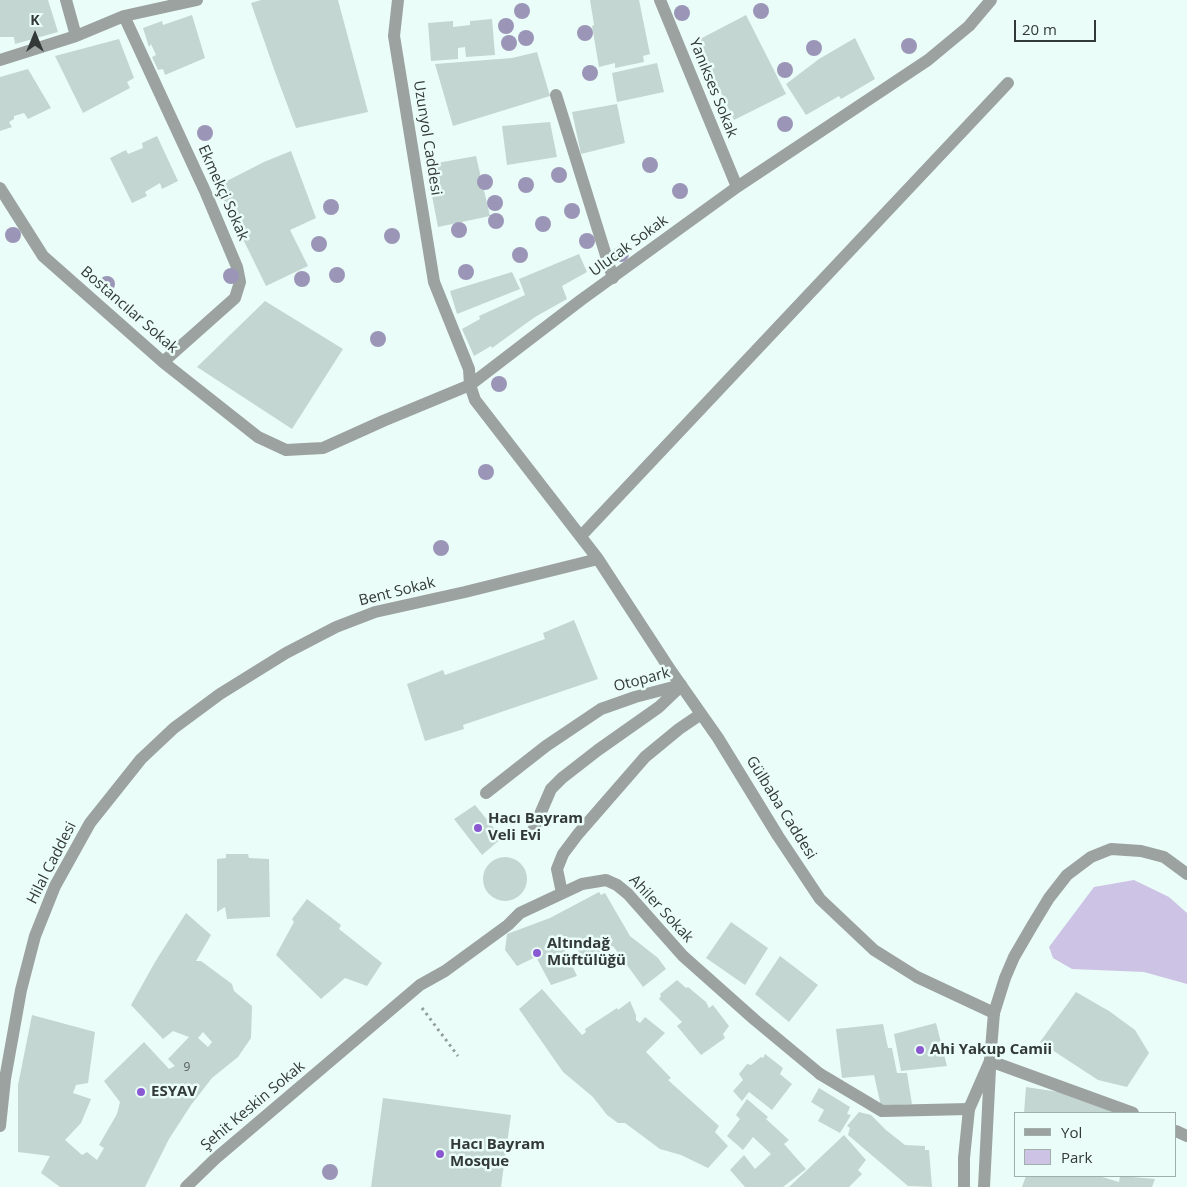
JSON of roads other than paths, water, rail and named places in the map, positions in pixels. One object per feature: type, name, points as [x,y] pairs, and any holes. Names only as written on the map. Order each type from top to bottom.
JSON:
[{"type":"street","points":[[66,0],[76,36]]},
{"type":"street","points":[[0,60],[76,36],[124,16],[197,0]]},
{"type":"street","name":"Uzunyol Caddesi","points":[[398,0],[394,36],[434,282],[469,369],[470,385]]},
{"type":"street","name":"Yanıkses Sokak","points":[[660,0],[737,187]]},
{"type":"street","name":"Ulucak Sokak","points":[[258,437],[286,450],[323,448],[470,385],[581,300],[737,187],[928,60],[969,26],[991,0]]},
{"type":"street","name":"Ekmekçi Sokak","points":[[124,16],[205,191],[237,266],[240,282],[235,298],[163,362]]},
{"type":"street","points":[[581,536],[1008,83]]},
{"type":"street","points":[[556,95],[613,278]]},
{"type":"street","name":"Bostancılar Sokak","points":[[0,188],[42,256],[163,362],[258,437]]},
{"type":"street","name":"Gülbaba Caddesi","points":[[470,385],[475,400],[598,559],[718,738],[778,836],[820,899],[874,950],[917,977],[994,1013]]},
{"type":"street","name":"Bent Sokak","points":[[220,694],[286,653],[336,627],[375,612],[598,559]]},
{"type":"street","name":"Otopark","points":[[486,793],[546,746],[601,709],[635,697],[681,685]]},
{"type":"street","name":"Otopark","points":[[531,835],[551,788],[598,750],[659,707],[681,685]]},
{"type":"street","name":"Hilal Caddesi","points":[[0,1126],[5,1079],[21,990],[35,936],[55,886],[90,823],[141,759],[174,728],[220,694]]},
{"type":"street","points":[[562,893],[557,869],[563,854],[578,834],[645,758],[679,729],[701,714]]},
{"type":"street","points":[[984,1187],[994,1013],[1014,957],[1049,898],[1067,876],[1091,857],[1111,849],[1141,851],[1164,857],[1187,874]]},
{"type":"street","name":"Ahiler Sokak","points":[[342,1052],[420,985],[445,971],[520,914],[582,884],[606,880],[617,885],[628,894],[683,956],[755,1020],[820,1074],[882,1111],[969,1109]]},
{"type":"street","name":"Şehit Keskin Sokak","points":[[186,1187],[215,1159],[342,1052]]},
{"type":"street","points":[[964,1187],[964,1158],[969,1109],[990,1061]]},
{"type":"street","points":[[990,1061],[1130,1112]]},
{"type":"place","name":"Hacı Bayram Veli Evi","points":[[478,828]]},
{"type":"place","name":"Altındağ Müftülüğü","points":[[537,953]]},
{"type":"place","name":"Ahi Yakup Camii","points":[[920,1050]]},
{"type":"place","name":"ESYAV","points":[[141,1092]]},
{"type":"place","name":"Hacı Bayram Mosque","points":[[440,1154]]}]
